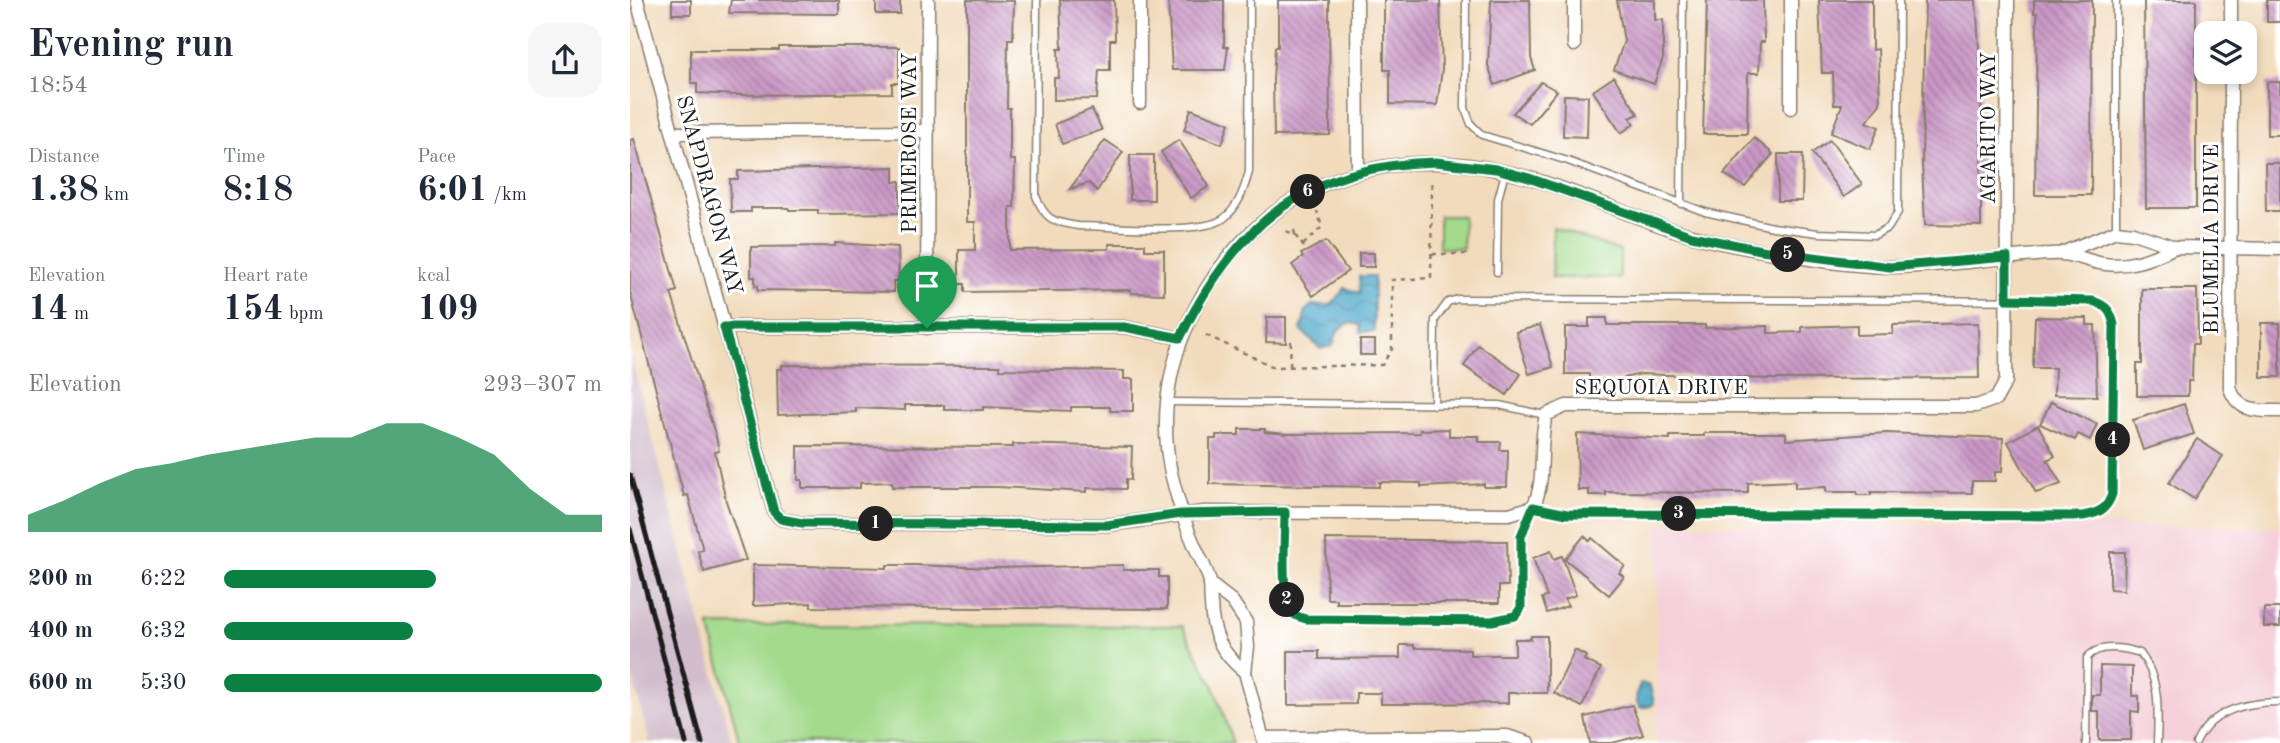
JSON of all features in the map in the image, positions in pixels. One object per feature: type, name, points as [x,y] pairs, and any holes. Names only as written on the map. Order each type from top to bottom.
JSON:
[{"type":"street","name":"SNAPDRAGON WAY","points":[[637,0],[769,500],[781,519],[802,523],[1107,525],[1181,514]]},
{"type":"street","name":"PRIMEROSE WAY","points":[[927,328],[928,0]]},
{"type":"street","points":[[1140,0],[1140,103]]},
{"type":"street","points":[[1357,0],[1357,171]]},
{"type":"street","points":[[1574,0],[1574,45]]},
{"type":"street","points":[[1791,0],[1791,108]]},
{"type":"street","name":"AGARITO WAY","points":[[2007,257],[2008,0]]},
{"type":"street","points":[[2231,0],[2231,21]]},
{"type":"street","name":"BLUMELIA DRIVE","points":[[2231,84],[2230,388],[2238,404],[2256,411],[2280,411]]},
{"type":"street","points":[[674,133],[928,131]]},
{"type":"street","points":[[1245,672],[1226,655],[1213,632],[1210,583],[1181,514],[1167,444],[1167,402],[1180,338],[1215,275],[1247,235],[1293,201],[1357,171],[1386,165],[1436,162],[1505,171],[1682,233],[1761,250],[1890,267],[2062,253],[2120,265],[2140,262],[2175,247]]},
{"type":"street","points":[[2062,253],[2116,231],[2133,233],[2175,247],[2280,249]]},
{"type":"street","name":"SEQUOIA DRIVE","points":[[1546,415],[1566,406],[1976,406],[1996,399],[2006,381],[2007,257]]},
{"type":"street","points":[[724,327],[1124,327],[1180,338]]},
{"type":"street","points":[[1181,514],[1509,514],[1533,507],[1541,491],[1542,433],[1546,415]]},
{"type":"street","points":[[1210,583],[1232,601],[1245,622],[1248,647],[1245,672],[1264,741],[1507,736],[1529,743]]},
{"type":"lane","points":[[1037,0],[1036,196],[1043,214],[1059,223],[1078,226],[1198,228],[1223,219],[1241,198],[1249,172],[1250,0]]},
{"type":"lane","points":[[1466,0],[1465,108],[1471,124],[1482,135],[1568,161],[1681,204],[1773,226],[1818,233],[1875,235],[1889,227],[1898,212],[1899,0]]},
{"type":"lane","points":[[1681,204],[1683,0]]},
{"type":"lane","points":[[2116,0],[2116,231]]},
{"type":"lane","points":[[1497,272],[1498,207],[1505,171]]},
{"type":"lane","points":[[1285,512],[1286,594],[1289,608],[1295,616],[1306,619],[1492,621],[1515,616],[1521,608],[1521,536],[1533,507],[1567,514],[2083,516],[2100,512],[2109,503],[2112,494],[2114,325],[2111,312],[2093,301],[1458,299],[1448,302],[1435,320],[1434,405]]},
{"type":"lane","points":[[1167,402],[1499,405],[1546,415]]},
{"type":"lane","points":[[2086,743],[2087,658],[2096,650],[2108,648],[2140,653],[2146,661],[2158,693],[2157,743]]},
{"type":"lane","points":[[2196,743],[2214,719],[2226,712],[2258,702],[2280,702]]},
{"type":"path","points":[[1206,335],[1274,367],[1382,365],[1391,352],[1392,280],[1431,278],[1432,182]]},
{"type":"path","points":[[1303,245],[1322,227],[1317,211]]},
{"type":"path","points":[[1293,226],[1295,235],[1306,250]]},
{"type":"path","points":[[1286,231],[1295,235]]},
{"type":"path","points":[[1432,254],[1470,254]]},
{"type":"path","points":[[1385,309],[1391,309]]},
{"type":"path","points":[[1290,367],[1291,341]]},
{"type":"shaded area","points":[[630,354],[732,743],[650,743],[630,668]]},
{"type":"shaded area","points":[[1657,525],[2280,527],[2280,743],[1657,743]]},
{"type":"green space","points":[[1439,216],[1463,216],[1463,248],[1439,248]]},
{"type":"green space","points":[[1553,227],[1620,251],[1620,278],[1552,278]]},
{"type":"green space","points":[[709,625],[1182,626],[1214,687],[1233,743],[740,743]]},
{"type":"water","points":[[1359,276],[1374,276],[1374,332],[1360,332],[1360,325],[1349,323],[1338,330],[1333,346],[1320,349],[1301,330],[1306,310],[1312,305],[1331,305],[1345,288],[1360,293]]},
{"type":"water","points":[[1641,683],[1650,686],[1654,703],[1651,706],[1641,708],[1637,703]]},
{"type":"building","points":[[672,0],[691,0],[691,14],[672,14]]},
{"type":"building","points":[[731,0],[839,0],[839,14],[729,13]]},
{"type":"building","points":[[876,0],[900,0],[900,14],[876,14]]},
{"type":"building","points":[[967,0],[1014,1],[1013,39],[1008,39],[1007,108],[1010,108],[1010,160],[1015,160],[1014,207],[1010,207],[1010,250],[1109,249],[1109,244],[1145,244],[1145,250],[1164,250],[1164,294],[1131,293],[1131,290],[965,292],[965,284],[959,284],[959,250],[975,250],[975,222],[967,222]]},
{"type":"building","points":[[1060,0],[1114,0],[1115,40],[1110,40],[1110,70],[1099,70],[1097,99],[1054,100],[1054,78],[1059,78],[1058,49],[1062,49]]},
{"type":"building","points":[[1168,0],[1224,0],[1224,47],[1228,47],[1225,70],[1172,70]]},
{"type":"building","points":[[1278,0],[1329,0],[1330,135],[1274,136],[1273,79],[1275,47],[1278,47]]},
{"type":"building","points":[[1384,0],[1440,0],[1442,70],[1437,105],[1390,104],[1390,70],[1384,70]]},
{"type":"building","points":[[1491,0],[1530,0],[1531,58],[1535,70],[1495,85],[1488,65]]},
{"type":"building","points":[[1617,0],[1655,0],[1655,20],[1663,20],[1663,58],[1654,84],[1614,70],[1624,41]]},
{"type":"building","points":[[1707,0],[1763,0],[1764,42],[1760,42],[1759,73],[1748,73],[1747,134],[1703,134]]},
{"type":"building","points":[[1819,0],[1872,0],[1872,50],[1878,49],[1880,104],[1866,122],[1879,127],[1870,149],[1831,133],[1842,105],[1834,105],[1833,73],[1822,73]]},
{"type":"building","points":[[1925,0],[1976,0],[1981,79],[1981,226],[1925,225],[1922,165]]},
{"type":"building","points":[[2034,0],[2092,0],[2091,195],[2035,195],[2037,13],[2034,13]]},
{"type":"building","points":[[2144,0],[2196,0],[2196,208],[2146,208]]},
{"type":"building","points":[[2267,0],[2280,0],[2280,22],[2267,22]]},
{"type":"building","points":[[779,47],[899,47],[899,83],[892,83],[892,93],[738,95],[697,93],[697,83],[691,83],[691,50],[779,50]]},
{"type":"building","points":[[1614,77],[1638,114],[1630,118],[1634,124],[1621,133],[1593,91]]},
{"type":"building","points":[[1541,82],[1557,91],[1530,124],[1513,113]]},
{"type":"building","points":[[2267,82],[2280,82],[2280,135],[2267,135]]},
{"type":"building","points":[[1564,95],[1588,96],[1587,137],[1563,136]]},
{"type":"building","points":[[1092,109],[1102,130],[1062,144],[1055,124]]},
{"type":"building","points":[[1191,109],[1229,123],[1222,144],[1184,130]]},
{"type":"building","points":[[1754,138],[1773,154],[1745,187],[1724,174]]},
{"type":"building","points":[[634,139],[677,291],[671,293],[716,437],[719,451],[715,452],[726,501],[746,560],[704,572],[698,551],[703,550],[688,495],[684,496],[630,292],[630,140]]},
{"type":"building","points":[[1105,140],[1123,152],[1097,191],[1089,183],[1070,189]]},
{"type":"building","points":[[1179,140],[1209,186],[1191,198],[1161,152]]},
{"type":"building","points":[[1830,140],[1862,184],[1844,197],[1812,153]]},
{"type":"building","points":[[1778,154],[1803,154],[1802,201],[1778,201]]},
{"type":"building","points":[[1130,155],[1154,155],[1154,200],[1130,200]]},
{"type":"building","points":[[2265,163],[2280,163],[2280,211],[2266,211]]},
{"type":"building","points":[[894,167],[894,182],[900,181],[900,213],[818,214],[818,210],[789,208],[751,208],[751,212],[731,212],[730,179],[738,179],[738,171]]},
{"type":"building","points":[[1326,241],[1348,271],[1313,296],[1292,265],[1303,257],[1301,254]]},
{"type":"building","points":[[835,243],[898,247],[899,281],[893,281],[894,292],[758,290],[758,285],[755,286],[755,277],[751,277],[751,247],[835,246]]},
{"type":"building","points":[[1359,253],[1374,253],[1374,267],[1359,267]]},
{"type":"building","points":[[2142,289],[2197,289],[2198,344],[2193,344],[2192,381],[2188,381],[2188,396],[2137,396],[2137,364],[2142,364]]},
{"type":"building","points":[[1267,317],[1286,317],[1286,343],[1266,342]]},
{"type":"building","points":[[2035,317],[2087,318],[2087,325],[2095,325],[2097,396],[2054,395],[2055,368],[2033,368]]},
{"type":"building","points":[[1589,318],[1607,318],[1607,325],[1705,325],[1705,328],[1768,326],[1768,333],[1802,332],[1802,327],[1857,325],[1857,335],[1893,334],[1893,325],[1978,323],[1979,378],[1772,379],[1641,374],[1615,380],[1589,380],[1589,374],[1565,374],[1565,327],[1589,327]]},
{"type":"building","points":[[2261,323],[2280,323],[2280,377],[2261,377]]},
{"type":"building","points":[[1540,325],[1553,367],[1529,374],[1516,332]]},
{"type":"building","points":[[1360,340],[1375,340],[1375,355],[1360,355]]},
{"type":"building","points":[[1478,345],[1521,374],[1507,395],[1464,366]]},
{"type":"building","points":[[782,365],[1000,366],[1000,369],[1124,371],[1124,379],[1133,379],[1133,411],[1110,411],[1110,407],[1071,407],[1071,411],[983,407],[983,410],[944,410],[944,405],[905,405],[905,410],[856,408],[856,412],[778,415],[777,369],[782,369]]},
{"type":"building","points":[[2051,402],[2097,424],[2090,440],[2078,434],[2075,440],[2040,424]]},
{"type":"building","points":[[2184,404],[2194,434],[2143,450],[2133,420]]},
{"type":"building","points":[[2038,425],[2055,456],[2047,460],[2061,484],[2036,493],[2008,442]]},
{"type":"building","points":[[1239,429],[1265,429],[1265,432],[1288,434],[1420,433],[1420,430],[1449,429],[1449,436],[1479,436],[1479,442],[1501,442],[1500,450],[1508,450],[1507,487],[1484,487],[1484,484],[1421,487],[1421,483],[1379,482],[1379,487],[1210,484],[1210,439],[1216,439],[1216,435],[1239,435]]},
{"type":"building","points":[[1704,433],[1786,433],[1786,440],[1886,433],[2003,438],[2002,472],[1995,472],[1995,481],[1972,481],[1972,493],[1871,492],[1871,495],[1857,495],[1857,492],[1826,492],[1826,487],[1795,488],[1795,481],[1748,483],[1748,493],[1606,492],[1606,495],[1589,495],[1589,490],[1578,490],[1577,434],[1670,439],[1670,436],[1704,436]]},
{"type":"building","points":[[2197,439],[2223,456],[2194,499],[2169,483]]},
{"type":"building","points":[[1013,444],[1132,447],[1131,480],[1126,479],[1126,489],[1087,488],[1087,492],[998,487],[892,487],[892,482],[860,483],[860,488],[802,488],[802,480],[798,480],[798,446],[1013,447]]},
{"type":"building","points":[[1584,536],[1590,541],[1592,538],[1625,566],[1619,573],[1624,577],[1609,595],[1565,559]]},
{"type":"building","points":[[1326,539],[1507,541],[1508,586],[1499,586],[1499,603],[1336,603],[1336,599],[1327,599]]},
{"type":"building","points":[[1551,551],[1554,559],[1562,556],[1576,595],[1565,599],[1568,606],[1547,613],[1542,598],[1547,597],[1533,558]]},
{"type":"building","points":[[2110,552],[2125,552],[2124,590],[2110,589]]},
{"type":"building","points":[[753,565],[993,568],[1123,565],[1123,570],[1159,570],[1159,577],[1167,577],[1167,609],[811,607],[811,603],[753,606]]},
{"type":"building","points":[[2264,608],[2280,608],[2280,627],[2264,627]]},
{"type":"building","points":[[1531,636],[1547,636],[1547,693],[1508,693],[1508,703],[1381,704],[1381,693],[1356,693],[1356,704],[1288,705],[1288,651],[1319,651],[1319,659],[1400,658],[1400,645],[1414,645],[1414,648],[1470,649],[1470,655],[1515,655],[1515,639],[1531,639]]},
{"type":"building","points":[[1575,650],[1586,656],[1584,660],[1601,668],[1582,707],[1554,693]]},
{"type":"building","points":[[2100,666],[2132,667],[2132,696],[2139,696],[2139,712],[2131,711],[2131,740],[2099,740],[2099,711],[2092,711],[2092,695],[2100,695]]},
{"type":"building","points":[[1632,705],[1643,735],[1612,743],[1590,743],[1585,717]]},
{"type":"railway","points":[[630,475],[702,743]]},
{"type":"railway","points":[[630,529],[686,743]]},
{"type":"route","points":[[1436,162],[1468,165],[1529,178],[1664,228],[1761,250],[1890,267],[2007,257],[2007,299],[2093,301],[2103,305],[2111,312],[2114,325],[2112,494],[2109,503],[2100,512],[2083,516],[1567,514],[1533,507],[1521,536],[1521,608],[1515,616],[1492,621],[1306,619],[1295,616],[1289,608],[1286,594],[1285,512],[1204,512],[1107,525],[802,523],[781,519],[774,512],[769,500],[724,327],[927,328],[1124,327],[1180,338],[1198,302],[1231,253],[1267,218],[1293,201],[1338,178],[1381,166],[1436,162]]}]
